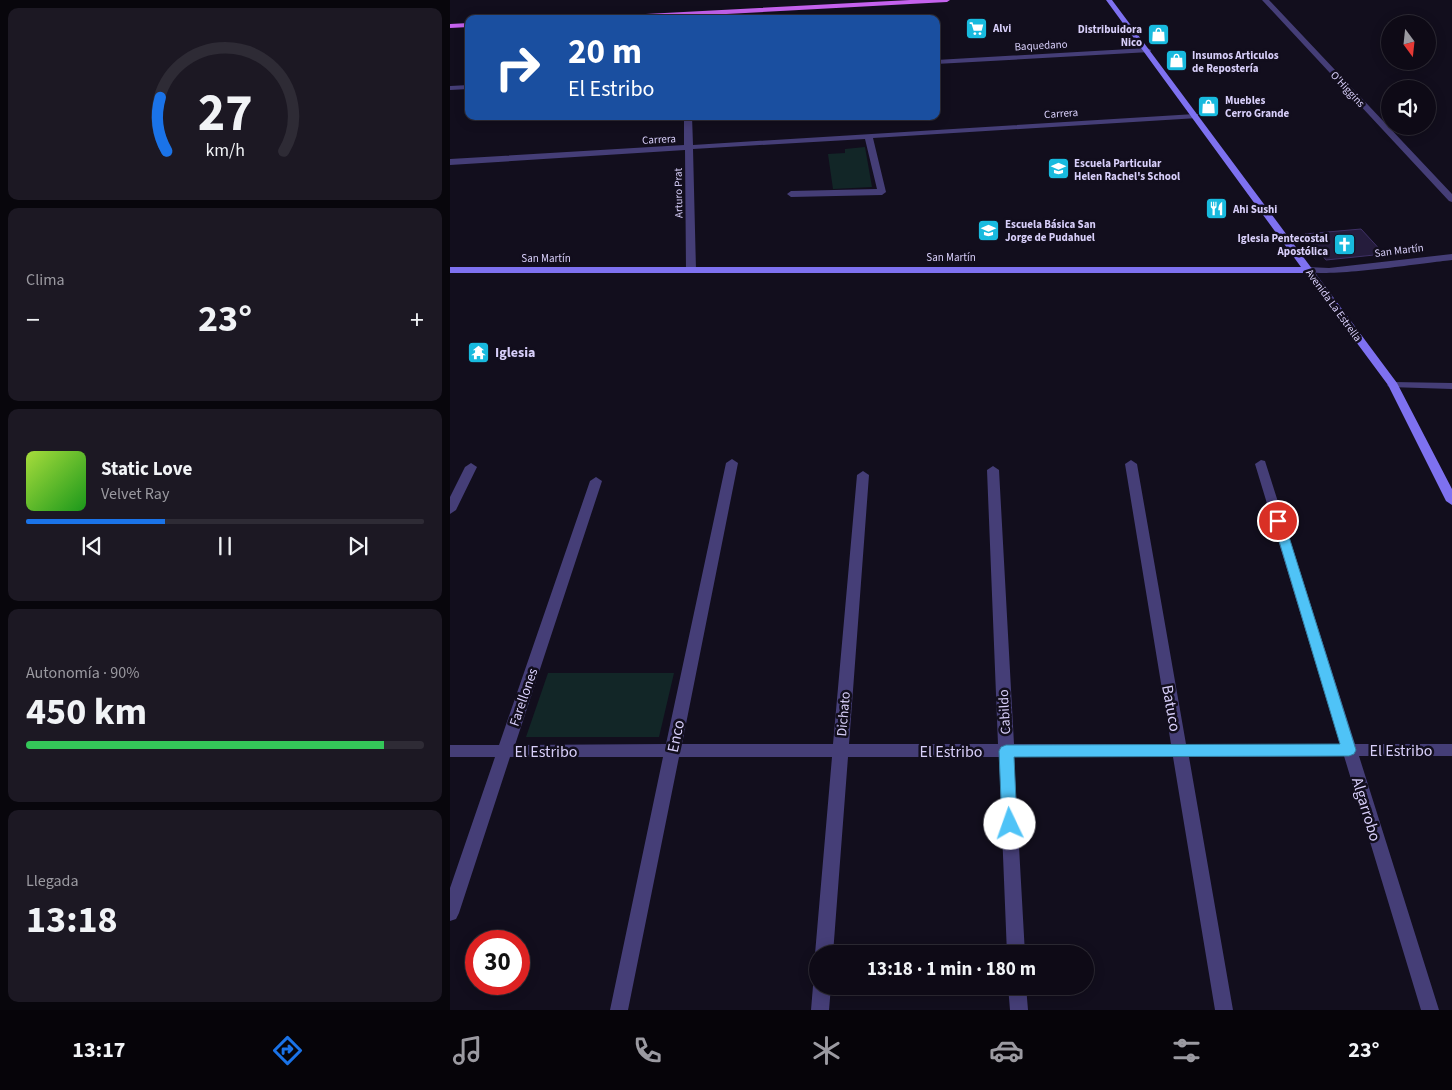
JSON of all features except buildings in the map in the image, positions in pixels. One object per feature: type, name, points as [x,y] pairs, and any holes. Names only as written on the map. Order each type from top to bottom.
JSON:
[{"type":"main road","points":[[701,15],[947,0]]},
{"type":"main road","name":"Avenida La Estrella","points":[[1109,0],[1393,385],[1452,501]]},
{"type":"main road","points":[[450,26],[465,25]]},
{"type":"main road","name":"San Martín","points":[[450,270],[1308,270]]},
{"type":"street","name":"O'Higgins","points":[[1265,0],[1452,199]]},
{"type":"street","name":"Baquedano","points":[[940,62],[1147,50]]},
{"type":"street","points":[[450,88],[465,87]]},
{"type":"street","name":"Carrera","points":[[450,162],[1195,116]]},
{"type":"street","name":"Arturo Prat","points":[[688,120],[691,270]]},
{"type":"street","points":[[791,194],[882,192],[869,137]]},
{"type":"street","name":"San Martín","points":[[1308,270],[1329,271],[1452,257]]},
{"type":"street","points":[[1393,385],[1452,386]]},
{"type":"street","name":"Enco","points":[[619,1010],[732,463]]},
{"type":"street","name":"Batuco","points":[[1131,464],[1224,1010]]},
{"type":"street","name":"Algarrobo","points":[[1261,464],[1430,1010]]},
{"type":"street","points":[[450,510],[471,467]]},
{"type":"street","name":"Cabildo","points":[[993,470],[1016,945]]},
{"type":"street","name":"Dichato","points":[[825,945],[863,475]]},
{"type":"street","name":"Farellones","points":[[450,912],[596,481]]},
{"type":"street","name":"El Estribo","points":[[450,752],[1452,750]]},
{"type":"street","points":[[820,1010],[821,995]]},
{"type":"street","points":[[1017,995],[1018,1010]]},
{"type":"green space","points":[[865,147],[872,187],[833,189],[828,154],[845,153],[845,149]]},
{"type":"green space","points":[[548,673],[674,673],[659,737],[526,737]]},
{"type":"place","name":"Alvi","points":[[977,28]]},
{"type":"place","name":"Distribuidora Nico","points":[[1158,35]]},
{"type":"place","name":"Insumos Articulos de Repostería","points":[[1176,61]]},
{"type":"place","name":"Muebles Cerro Grande","points":[[1209,106]]},
{"type":"place","name":"Escuela Particular Helen Rachel's School","points":[[1058,169]]},
{"type":"place","name":"Ahi Sushi","points":[[1217,209]]},
{"type":"place","name":"Escuela Básica San Jorge de Pudahuel","points":[[989,230]]},
{"type":"place","name":"Iglesia Pentecostal Apostólica","points":[[1344,244]]},
{"type":"place","name":"Iglesia","points":[[479,352]]},
{"type":"route","points":[[1010,824],[1006,751],[1349,750],[1278,521]]}]
